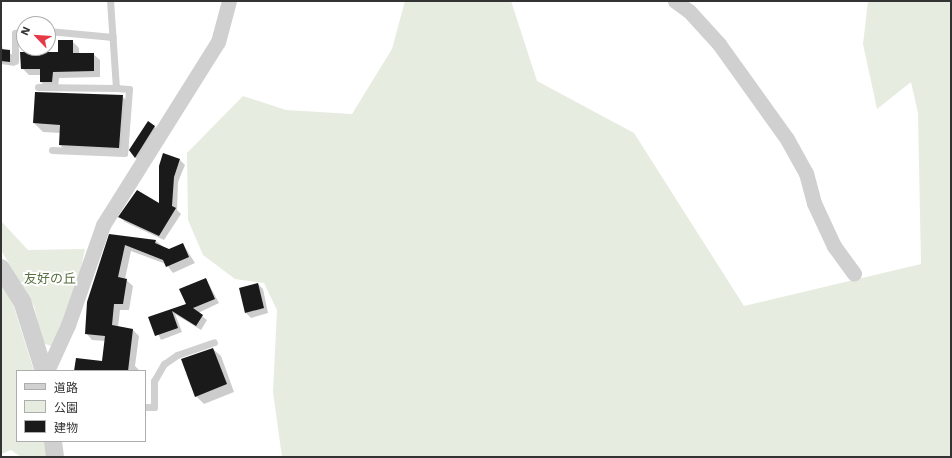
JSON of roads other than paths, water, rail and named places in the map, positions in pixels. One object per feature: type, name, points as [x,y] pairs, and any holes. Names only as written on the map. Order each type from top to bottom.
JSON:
[{"type":"street","points":[[47,370],[68,325],[103,225],[218,42],[229,1]]},
{"type":"street","points":[[674,1],[689,11],[719,44],[787,139],[806,173],[814,203],[834,246],[854,274]]},
{"type":"street","points":[[1,268],[22,301],[44,370]]},
{"type":"street","points":[[53,442],[55,457]]},
{"type":"lane","points":[[110,1],[116,88]]},
{"type":"lane","points":[[56,32],[113,37]]},
{"type":"lane","points":[[15,61],[16,33]]},
{"type":"lane","points":[[38,87],[116,88],[129,90],[124,153],[52,150]]},
{"type":"lane","points":[[146,407],[154,407],[154,381],[164,364],[177,355],[214,342]]},
{"type":"park label","name":"友好の丘","points":[[50,279]]}]
